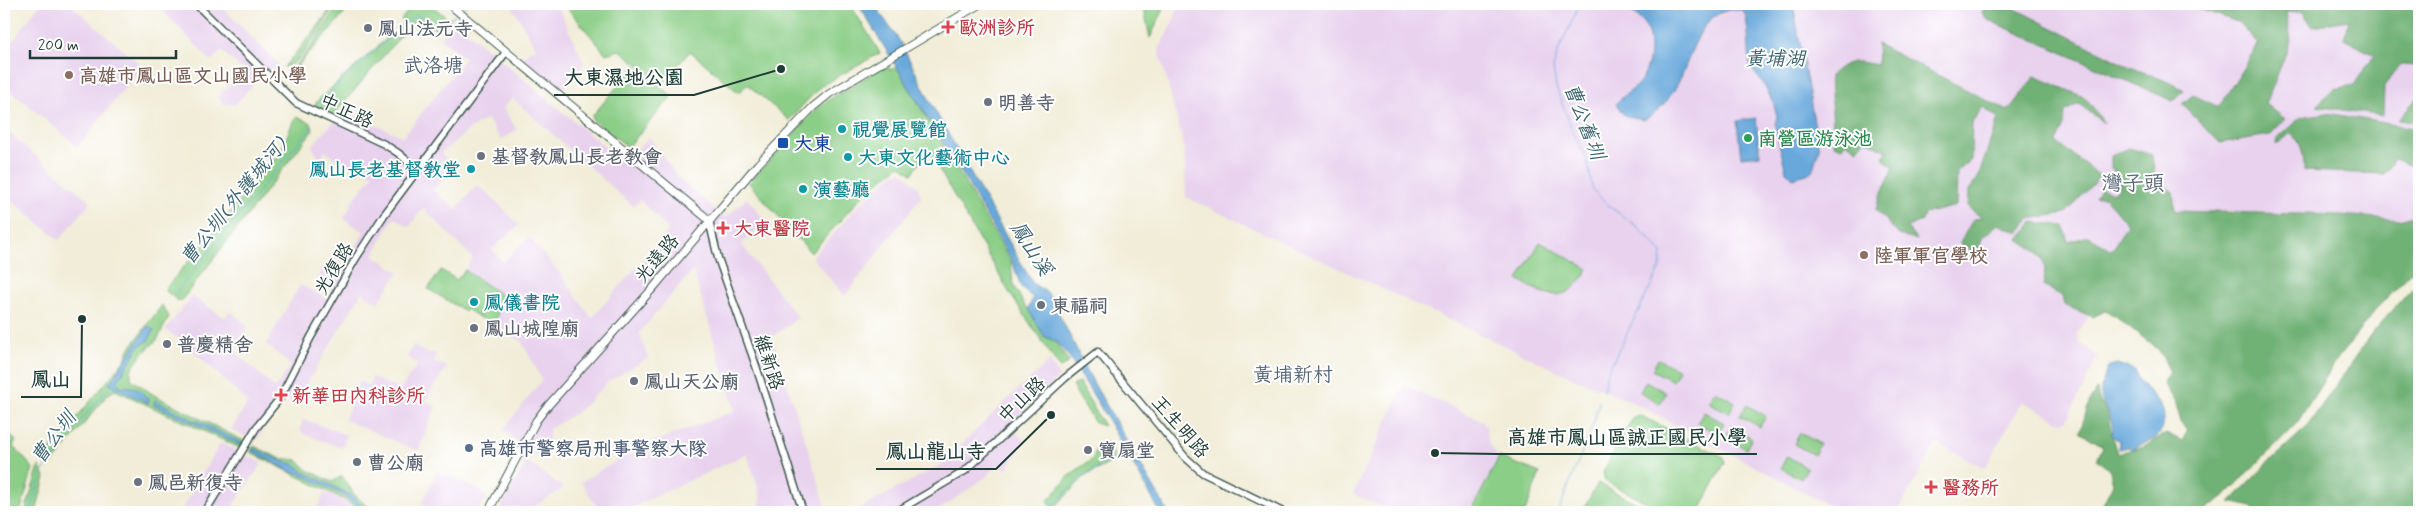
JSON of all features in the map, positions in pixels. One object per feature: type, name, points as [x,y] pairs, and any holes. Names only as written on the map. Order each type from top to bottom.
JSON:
[{"type":"main road","points":[[449,4],[709,220]]},
{"type":"main road","name":"光遠路","points":[[488,512],[536,421],[654,287],[758,164],[813,107],[829,94],[980,4]]},
{"type":"street","name":"中正路","points":[[196,4],[296,103],[384,144],[418,170]]},
{"type":"street","name":"光復路","points":[[205,512],[256,428],[280,398],[310,337],[356,258],[418,170],[506,52]]},
{"type":"street","name":"維新路","points":[[709,220],[718,258],[756,366],[803,512]]},
{"type":"street","name":"王生明路","points":[[1090,358],[1098,352],[1194,465],[1216,480],[1284,512]]},
{"type":"street","name":"中山路","points":[[896,512],[965,471],[1068,375],[1090,358]]},
{"type":"shaded area","name":"高雄市鳳山區文山國民小學","points":[[40,4],[70,4],[142,66],[78,147],[4,85],[4,53]]},
{"type":"shaded area","points":[[156,4],[219,4],[281,67],[269,81],[262,75],[235,105],[224,104],[218,97],[244,71],[222,51],[211,61]]},
{"type":"shaded area","points":[[511,4],[556,4],[559,9],[584,63],[560,93],[519,59],[536,48]]},
{"type":"shaded area","name":"陸軍軍官學校","points":[[1181,4],[2419,4],[2419,261],[2096,308],[2077,333],[2079,342],[2098,357],[2067,420],[2063,423],[2022,401],[1985,468],[1936,443],[1898,512],[1841,512],[1636,404],[1558,371],[1186,197],[1184,147],[1159,50]]},
{"type":"shaded area","points":[[455,22],[624,163],[649,137],[678,178],[726,218],[747,198],[766,222],[741,244],[798,318],[772,337],[828,512],[761,512],[760,494],[747,454],[622,512],[589,512],[596,505],[581,482],[640,447],[735,411],[693,270],[639,333],[648,358],[609,381],[579,411],[549,429],[549,444],[543,461],[503,430],[542,380],[521,340],[501,333],[495,327],[501,295],[465,270],[473,258],[423,208],[409,227],[394,217],[373,255],[399,272],[378,303],[362,292],[295,403],[283,396],[256,441],[231,430],[248,402],[180,339],[165,330],[192,296],[225,318],[230,311],[248,326],[234,351],[275,388],[291,365],[266,344],[300,285],[328,299],[332,288],[317,280],[323,267],[339,276],[364,232],[344,219],[353,200],[374,174],[337,162],[335,158],[325,151],[320,160],[312,146],[344,110],[403,137],[465,58],[440,38]],"holes":[[[512,98],[633,206],[640,200],[669,230],[592,318],[561,275],[529,237],[503,262],[492,249],[519,225],[490,195],[477,185],[456,209],[433,190],[454,167],[441,153],[469,130],[487,118],[501,140],[517,130],[503,108]]]},
{"type":"shaded area","points":[[4,129],[91,202],[59,240],[4,194]]},
{"type":"shaded area","points":[[901,171],[918,187],[921,197],[845,296],[812,257],[863,201],[892,175]]},
{"type":"shaded area","points":[[413,345],[426,353],[436,353],[434,363],[447,366],[425,401],[436,406],[418,451],[345,420],[359,381],[369,386],[372,377],[400,390],[418,364],[407,357]]},
{"type":"shaded area","points":[[1050,361],[1059,377],[1009,425],[1025,441],[1006,470],[998,464],[986,477],[936,512],[854,512],[942,464],[1014,393]]},
{"type":"shaded area","points":[[1404,385],[1482,421],[1486,427],[1489,444],[1499,457],[1471,512],[1382,512],[1384,508],[1353,494]]},
{"type":"shaded area","points":[[303,419],[347,435],[342,448],[304,434],[300,429]]},
{"type":"shaded area","points":[[220,443],[262,463],[229,512],[181,512]]},
{"type":"shaded area","points":[[526,461],[564,488],[524,512],[499,512]]},
{"type":"shaded area","points":[[437,471],[482,491],[486,498],[477,512],[440,512],[422,503]]},
{"type":"shaded area","points":[[325,492],[347,502],[358,512],[316,512]]},
{"type":"green space","points":[[334,4],[336,4],[305,51],[298,59],[284,67],[319,25]]},
{"type":"green space","points":[[415,4],[430,4],[451,21],[439,29],[433,28],[420,20],[408,27],[331,118],[313,110],[317,101],[404,23],[401,19]]},
{"type":"green space","points":[[564,4],[850,4],[880,53],[821,86],[789,120],[747,84],[739,93],[690,51],[662,84],[620,50],[606,54]]},
{"type":"green space","points":[[1143,4],[1166,4],[1150,38]]},
{"type":"green space","points":[[1986,4],[2006,4],[2123,64],[2184,90],[2173,101],[1988,20],[1982,13]]},
{"type":"green space","points":[[2184,4],[2419,4],[2419,66],[2401,65],[2384,87],[2383,116],[2316,106],[2334,89],[2354,85],[2374,55],[2344,39],[2349,20],[2312,26],[2303,12],[2286,12],[2291,40],[2266,104],[2285,119],[2270,135],[2220,143],[2182,104],[2193,95],[2219,107],[2258,44],[2238,22]]},
{"type":"green space","points":[[339,5],[345,5],[345,13],[292,72],[293,68],[311,47]]},
{"type":"green space","points":[[1877,44],[2008,111],[2035,76],[2086,98],[2104,123],[2079,104],[2065,111],[2064,125],[2056,142],[2100,176],[2066,213],[2029,219],[2019,233],[1998,224],[1982,238],[1977,257],[1971,257],[1969,249],[1960,243],[1973,219],[1982,218],[1968,207],[1969,190],[1978,178],[1998,118],[1983,107],[1972,122],[1971,160],[1957,172],[1956,206],[1924,214],[1922,221],[1907,227],[1916,240],[1899,235],[1876,210],[1879,198],[1894,167],[1883,159],[1886,151],[1865,139],[1857,150],[1846,142],[1842,148],[1834,145],[1830,76],[1842,66],[1852,62],[1878,65]]},
{"type":"green space","name":"大東文化藝術中心","points":[[888,64],[890,70],[897,67],[1011,262],[1013,284],[1026,308],[1031,307],[1044,336],[1055,342],[1069,362],[1060,368],[1009,292],[928,150],[912,174],[900,165],[866,192],[811,253],[749,183],[820,105]]},
{"type":"green space","points":[[635,66],[672,96],[628,147],[593,120],[592,116]]},
{"type":"green space","points":[[2419,96],[2419,122],[2398,119]]},
{"type":"green space","points":[[2327,113],[2419,129],[2419,169],[2394,159],[2384,174],[2304,171],[2302,150],[2295,137],[2291,133],[2276,145],[2277,138],[2301,117]]},
{"type":"green space","points":[[297,117],[311,123],[313,130],[181,301],[178,301],[166,291],[166,288],[281,151],[294,119]]},
{"type":"green space","points":[[2129,148],[2152,155],[2155,178],[2173,192],[2175,211],[2342,215],[2400,220],[2419,214],[2419,264],[2377,308],[2338,358],[2297,423],[2227,494],[2203,512],[2099,512],[2113,484],[2110,470],[2097,460],[2103,446],[2080,432],[2090,400],[2097,389],[2107,414],[2117,453],[2144,447],[2166,433],[2182,441],[2187,432],[2181,422],[2175,401],[2163,383],[2170,372],[2159,350],[2115,316],[2105,311],[2093,317],[2064,305],[2062,296],[2043,286],[2045,270],[2041,258],[2019,240],[2033,222],[2064,226],[2068,242],[2089,236],[2112,250],[2127,224],[2105,197],[2095,197],[2101,188],[2113,193],[2119,188],[2119,177],[2111,168],[2111,156]]},
{"type":"green space","points":[[1540,242],[1588,269],[1581,280],[1566,293],[1558,295],[1549,294],[1518,280]]},
{"type":"green space","name":"鳳儀書院","points":[[441,270],[457,280],[465,270],[501,295],[495,327],[428,289]]},
{"type":"green space","points":[[2419,281],[2419,512],[2257,512],[2252,507],[2230,502],[2273,458],[2306,428],[2373,332]]},
{"type":"green space","points":[[162,305],[169,317],[157,340],[142,354],[131,370],[131,379],[154,395],[244,441],[240,448],[115,390],[107,395],[51,465],[46,454],[125,360],[129,349]]},
{"type":"green space","points":[[1658,359],[1679,370],[1673,381],[1652,370]]},
{"type":"green space","points":[[1646,381],[1666,393],[1660,404],[1640,392]]},
{"type":"green space","points":[[1079,382],[1104,426],[1095,423],[1072,386]]},
{"type":"green space","points":[[1715,391],[1735,402],[1729,413],[1708,402]]},
{"type":"green space","points":[[1746,405],[1766,416],[1760,427],[1740,416]]},
{"type":"green space","points":[[1704,412],[1724,423],[1718,434],[1697,423]]},
{"type":"green space","points":[[1639,415],[1724,457],[1725,462],[1699,512],[1665,512],[1605,481],[1603,472],[1633,417]]},
{"type":"green space","points":[[1731,426],[1752,438],[1746,449],[1725,437]]},
{"type":"green space","points":[[4,429],[16,441],[13,446],[33,468],[20,512],[4,512]]},
{"type":"green space","points":[[1800,433],[1820,444],[1814,455],[1794,444]]},
{"type":"green space","points":[[1107,442],[1116,460],[1085,476],[1053,509],[1047,502],[1071,474],[1093,459],[1097,446]]},
{"type":"green space","points":[[254,446],[279,458],[297,460],[308,470],[332,482],[342,476],[354,494],[369,508],[367,512],[361,512],[347,501],[250,452]]},
{"type":"green space","points":[[1787,456],[1807,468],[1801,479],[1781,468]]},
{"type":"green space","points":[[1499,457],[1540,473],[1525,512],[1471,512]]},
{"type":"green space","points":[[39,466],[45,477],[36,512],[25,512]]},
{"type":"green space","points":[[1598,483],[1654,512],[1582,512]]},
{"type":"water","points":[[858,4],[874,4],[901,43],[932,105],[1033,284],[1047,292],[1093,382],[1168,512],[1160,512],[1100,406],[1070,358],[1056,342],[1044,336],[1028,309],[1033,298],[1021,287],[1012,261],[967,182]]},
{"type":"water","name":"黃埔湖","points":[[1626,4],[1793,4],[1819,149],[1812,172],[1793,178],[1786,171],[1775,125],[1777,116],[1773,102],[1763,83],[1750,67],[1746,16],[1742,10],[1728,10],[1717,14],[1701,31],[1674,90],[1666,102],[1655,112],[1644,120],[1624,115],[1616,104],[1639,83],[1647,69],[1650,52],[1646,27],[1630,11]]},
{"type":"water","name":"南營區游泳池","points":[[1756,118],[1760,155],[1741,157],[1737,121]]},
{"type":"water","points":[[148,326],[154,330],[148,341],[139,346],[117,382],[122,387],[139,390],[146,398],[150,399],[148,403],[109,384]]},
{"type":"water","points":[[2117,364],[2135,370],[2142,385],[2159,402],[2164,416],[2162,428],[2157,437],[2134,449],[2129,447],[2118,449],[2119,441],[2112,436],[2111,419],[2101,394],[2101,387],[2108,367]]},
{"type":"water","points":[[155,400],[192,419],[192,421],[196,420],[244,444],[242,446],[153,404]]},
{"type":"water","points":[[253,448],[284,462],[294,464],[304,472],[351,495],[367,511],[365,512],[345,496],[301,474],[291,472],[251,450]]},
{"type":"waterway","name":"曹公圳(外護城河)","points":[[461,10],[468,4]]},
{"type":"waterway","name":"曹公舊圳","points":[[1580,4],[1559,49],[1553,68],[1556,87],[1574,135],[1586,156],[1593,190],[1609,206],[1639,228],[1662,253],[1660,268],[1607,373],[1603,390]]},
{"type":"waterway","name":"曹公圳(外護城河)","points":[[318,103],[415,15],[434,24],[441,25],[456,14]]},
{"type":"waterway","name":"曹公圳(外護城河)","points":[[175,294],[312,126]]},
{"type":"waterway","name":"曹公圳","points":[[31,512],[41,474],[68,436],[110,386]]},
{"type":"waterway","name":"曹公舊圳","points":[[1558,512],[1594,422],[1599,402]]},
{"type":"waterway","name":"曹公圳","points":[[1122,456],[1128,453]]},
{"type":"waterway","name":"曹公圳","points":[[1046,512],[1082,476],[1107,464]]},
{"type":"place","name":"歐洲診所","points":[[948,27]]},
{"type":"place","name":"鳳山法元寺","points":[[368,28]]},
{"type":"place","name":"大東濕地公園","points":[[781,69]]},
{"type":"place","name":"高雄市鳳山區文山國民小學","points":[[69,75]]},
{"type":"place","name":"明善寺","points":[[988,102]]},
{"type":"place","name":"視覺展覽館","points":[[842,129]]},
{"type":"place","name":"南營區游泳池","points":[[1748,138]]},
{"type":"place","name":"大東","points":[[783,143]]},
{"type":"place","name":"基督教鳳山長老教會","points":[[481,156]]},
{"type":"place","name":"大東文化藝術中心","points":[[848,157]]},
{"type":"place","name":"鳳山長老基督教堂","points":[[471,169]]},
{"type":"place","name":"演藝廳","points":[[803,189]]},
{"type":"place","name":"大東醫院","points":[[723,228]]},
{"type":"place","name":"陸軍軍官學校","points":[[1864,255]]},
{"type":"place","name":"鳳儀書院","points":[[474,302]]},
{"type":"place","name":"東福祠","points":[[1041,305]]},
{"type":"place","name":"鳳山","points":[[82,319]]},
{"type":"place","name":"鳳山城隍廟","points":[[474,328]]},
{"type":"place","name":"普慶精舍","points":[[167,344]]},
{"type":"place","name":"鳳山天公廟","points":[[634,381]]},
{"type":"place","name":"新華田內科診所","points":[[281,395]]},
{"type":"place","name":"鳳山龍山寺","points":[[1051,415]]},
{"type":"place","name":"高雄市警察局刑事警察大隊","points":[[469,448]]},
{"type":"place","name":"寶扇堂","points":[[1088,450]]},
{"type":"place","name":"高雄市鳳山區誠正國民小學","points":[[1435,453]]},
{"type":"place","name":"曹公廟","points":[[357,462]]},
{"type":"place","name":"鳳邑新復寺","points":[[138,482]]},
{"type":"place","name":"醫務所","points":[[1931,487]]},
{"type":"district","name":"武洛塘","points":[[433,65]]},
{"type":"district","name":"灣子頭","points":[[2133,183]]},
{"type":"district","name":"黃埔新村","points":[[1293,374]]},
{"type":"water label","name":"鳳山溪","points":[[1032,248]]}]
